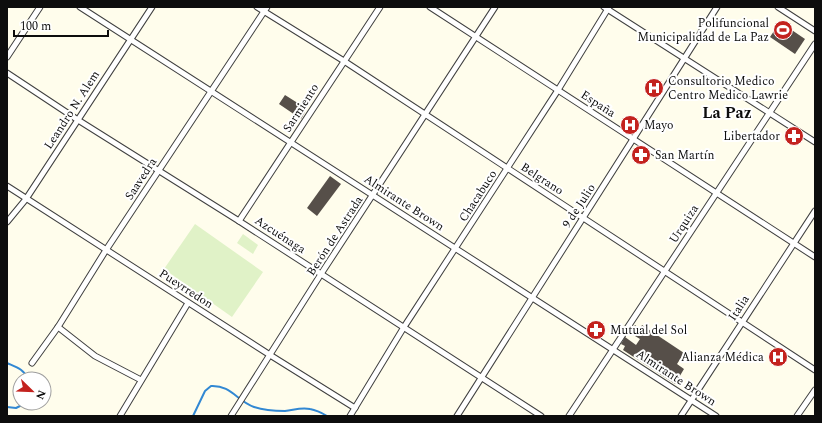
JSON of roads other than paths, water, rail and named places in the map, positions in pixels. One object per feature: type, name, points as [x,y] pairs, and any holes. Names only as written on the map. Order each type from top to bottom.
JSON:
[{"type":"street","points":[[7,57],[40,7]]},
{"type":"street","name":"Almirante Brown","points":[[80,7],[716,416]]},
{"type":"street","name":"Leandro N. Alem","points":[[7,222],[26,199],[152,7]]},
{"type":"street","name":"Belgrano","points":[[257,7],[266,9],[815,370]]},
{"type":"street","name":"Sarmiento","points":[[239,221],[380,7]]},
{"type":"street","name":"España","points":[[430,7],[815,257]]},
{"type":"street","name":"Berón de Astrada","points":[[231,416],[321,274],[495,7]]},
{"type":"street","name":"9 de Julio","points":[[457,416],[717,7]]},
{"type":"street","points":[[778,7],[815,31]]},
{"type":"street","points":[[607,8],[815,142]]},
{"type":"street","name":"Chacabuco","points":[[350,416],[404,327],[558,90],[607,8]]},
{"type":"street","name":"Saavedra","points":[[32,363],[58,327],[106,250],[266,9]]},
{"type":"street","name":"Urquiza","points":[[569,416],[815,44]]},
{"type":"street","name":"Azcuénaga","points":[[7,73],[541,416]]},
{"type":"street","name":"Pueyrredon","points":[[7,186],[188,303],[355,408]]},
{"type":"street","name":"Italia","points":[[681,416],[815,211]]},
{"type":"street","points":[[120,416],[188,303]]},
{"type":"street","points":[[58,327],[95,356],[141,380]]},
{"type":"street","points":[[797,416],[815,390]]},
{"type":"waterway","points":[[7,363],[22,371]]},
{"type":"waterway","points":[[193,416],[205,391],[211,386],[224,388],[254,407],[285,411],[307,408],[327,416]]},
{"type":"waterway","points":[[7,407],[12,408]]},
{"type":"place","name":"Polifuncional Municipalidad de La Paz","points":[[783,30]]},
{"type":"place","name":"Consultorio Medico Centro Medico Lawrie","points":[[654,88]]},
{"type":"place","name":"Mayo","points":[[630,125]]},
{"type":"place","name":"Libertador","points":[[794,136]]},
{"type":"place","name":"San Martín","points":[[641,155]]},
{"type":"place","name":"Mutual del Sol","points":[[596,330]]},
{"type":"place","name":"Alianza Médica","points":[[778,357]]},
{"type":"district","name":"La Paz","points":[[727,113]]}]
